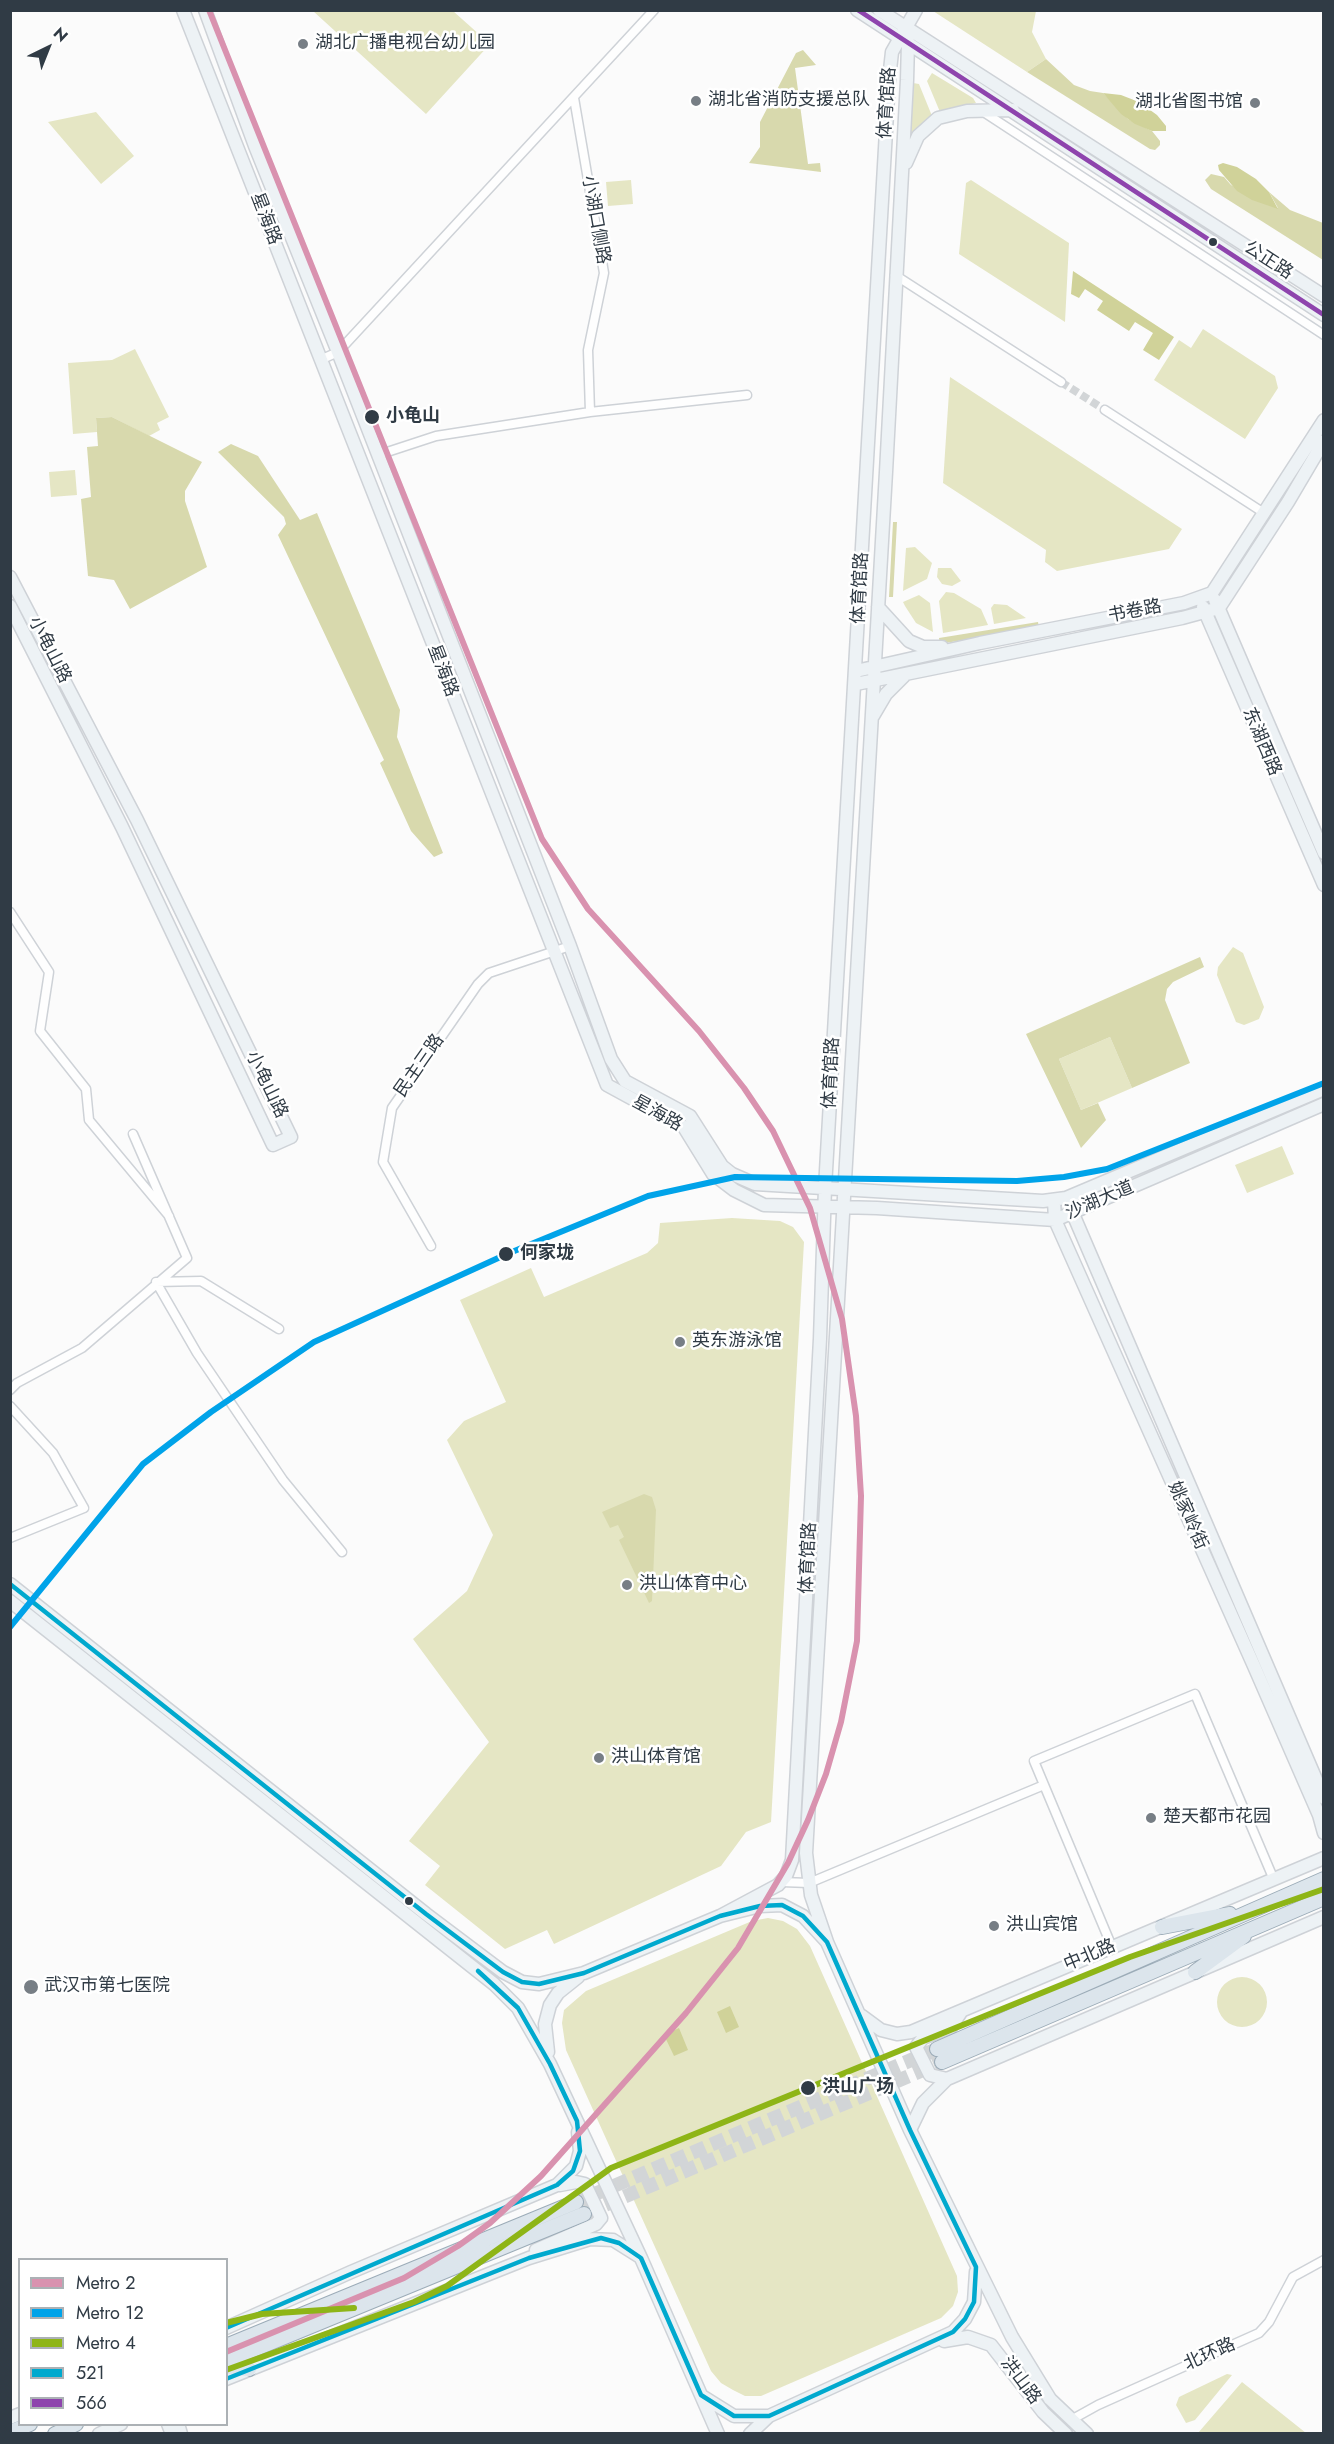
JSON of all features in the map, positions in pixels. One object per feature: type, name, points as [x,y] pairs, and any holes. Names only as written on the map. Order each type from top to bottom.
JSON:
[{"type":"main road","name":"星海路","points":[[183,10],[607,1085],[684,1126],[712,1174],[734,1190],[755,1201],[774,1207],[824,1208]]},
{"type":"main road","name":"星海路","points":[[205,10],[255,146],[570,946],[611,1059],[625,1081],[690,1116],[717,1161],[737,1177],[762,1185],[825,1188]]},
{"type":"main road","name":"公正路","points":[[857,10],[904,36],[1323,296]]},
{"type":"main road","name":"公正路","points":[[879,10],[904,36],[1323,315]]},
{"type":"main road","points":[[904,36],[916,10]]},
{"type":"main road","name":"体育馆路","points":[[827,1942],[809,1883],[806,1853],[836,1376],[844,1189],[878,607],[900,172],[904,36]]},
{"type":"main road","name":"体育馆路","points":[[782,1882],[790,1869],[793,1853],[820,1339],[825,1188],[856,684],[889,79],[892,51],[904,36]]},
{"type":"main road","points":[[900,172],[914,143],[928,125],[951,114],[1013,110]]},
{"type":"main road","points":[[1212,593],[1323,420]]},
{"type":"main road","points":[[1219,608],[1288,502],[1323,441]]},
{"type":"main road","name":"小龟山路","points":[[10,577],[137,820],[291,1137],[273,1145],[122,827],[10,606]]},
{"type":"main road","name":"书卷路","points":[[856,671],[1198,598],[1212,593]]},
{"type":"main road","name":"东湖西路","points":[[1212,593],[1323,853]]},
{"type":"main road","name":"东湖西路","points":[[1198,598],[1323,885]]},
{"type":"main road","points":[[878,607],[896,630],[914,644],[928,648],[945,646],[958,649]]},
{"type":"main road","name":"书卷路","points":[[856,684],[1205,613],[1219,608]]},
{"type":"main road","points":[[871,720],[886,694],[906,674]]},
{"type":"main road","name":"沙湖大道","points":[[825,1188],[1060,1199],[1323,1089]]},
{"type":"main road","name":"沙湖大道","points":[[824,1208],[1055,1220],[1323,1104]]},
{"type":"main road","name":"姚家岭街","points":[[1060,1199],[1073,1212],[1323,1798]]},
{"type":"main road","name":"姚家岭街","points":[[1060,1199],[1055,1220],[1254,1666],[1319,1815],[1323,1833]]},
{"type":"main road","points":[[10,1584],[226,1757],[503,1972],[531,1984],[584,1973],[720,1916],[782,1882]]},
{"type":"main road","points":[[10,1601],[494,1984],[518,2008],[550,2064],[577,2121],[718,2433]]},
{"type":"main road","name":"中北路","points":[[858,2013],[881,2031],[897,2034],[911,2032],[1323,1858]]},
{"type":"main road","name":"中北路","points":[[1323,1879],[939,2055],[1323,1898]]},
{"type":"main road","points":[[720,1916],[760,1906],[782,1905],[808,1920],[827,1942]]},
{"type":"main road","points":[[1162,1927],[1256,1909]]},
{"type":"main road","points":[[910,2130],[922,2103],[947,2079],[1323,1917]]},
{"type":"main road","points":[[1196,1972],[1263,1922]]},
{"type":"main road","name":"洪山路","points":[[827,1942],[910,2130],[1012,2337],[1038,2381],[1071,2420],[1087,2433]]},
{"type":"main road","points":[[550,2064],[545,2024],[550,2005],[558,1993],[584,1973]]},
{"type":"main road","points":[[947,2079],[930,2075],[916,2047],[923,2038],[951,2027],[962,2011]]},
{"type":"main road","points":[[557,2185],[573,2171],[579,2158],[577,2121]]},
{"type":"main road","points":[[228,2327],[351,2272],[557,2185],[576,2182],[585,2184],[602,2218],[596,2224],[538,2248],[529,2258]]},
{"type":"main road","points":[[228,2345],[580,2208],[228,2360]]},
{"type":"main road","points":[[228,2378],[529,2258],[601,2238],[618,2243],[640,2258]]},
{"type":"main road","points":[[750,2433],[768,2416],[934,2343],[960,2325],[970,2310],[976,2288],[976,2267]]},
{"type":"main road","name":"洪山路","points":[[934,2343],[968,2337],[992,2345],[1043,2412],[1066,2433]]},
{"type":"main road","points":[[228,2367],[249,2369]]},
{"type":"main road","points":[[701,2395],[734,2416],[768,2416]]},
{"type":"main road","points":[[10,2432],[25,2426]]},
{"type":"main road","points":[[55,2433],[71,2426]]},
{"type":"main road","points":[[99,2433],[116,2426]]},
{"type":"street","points":[[320,360],[338,352],[654,10]]},
{"type":"street","name":"小湖口侧路","points":[[574,98],[604,273],[588,350],[590,412]]},
{"type":"street","points":[[981,111],[1323,335]]},
{"type":"street","points":[[895,274],[1061,382]]},
{"type":"street","points":[[378,455],[436,436],[590,412],[747,395]]},
{"type":"street","points":[[1105,410],[1263,513]]},
{"type":"street","points":[[10,912],[49,972],[40,1031],[86,1089],[89,1120],[169,1216]]},
{"type":"street","name":"民主三路","points":[[431,1246],[383,1162],[392,1108],[478,984],[489,973],[570,946]]},
{"type":"street","points":[[10,1390],[17,1383],[82,1348],[156,1282],[187,1258],[133,1134]]},
{"type":"street","points":[[156,1282],[201,1281],[279,1329]]},
{"type":"street","points":[[156,1282],[197,1353],[283,1480],[342,1552]]},
{"type":"street","points":[[10,1406],[53,1453],[84,1508],[10,1538]]},
{"type":"street","points":[[1112,1947],[1034,1761],[1195,1694],[1274,1880]]},
{"type":"street","points":[[782,1882],[809,1883],[1044,1785]]},
{"type":"street","name":"北环路","points":[[1071,2420],[1098,2405],[1259,2333],[1269,2322],[1293,2277],[1323,2260]]},
{"type":"shaded area","points":[[313,11],[453,11],[490,44],[426,114]]},
{"type":"shaded area","points":[[933,11],[1036,11],[1032,32],[1046,59],[1027,72]]},
{"type":"shaded area","points":[[803,50],[816,65],[795,68],[808,164],[820,163],[821,172],[749,163],[760,147],[760,122],[796,53]]},
{"type":"shaded area","points":[[1046,59],[1074,85],[1103,93],[1128,119],[1152,131],[1160,141],[1160,145],[1155,150],[1150,149],[1027,72]]},
{"type":"shaded area","points":[[932,73],[973,98],[976,103],[940,112],[927,81]]},
{"type":"shaded area","points":[[913,83],[919,84],[932,116],[911,135]]},
{"type":"shaded area","points":[[1103,93],[1121,95],[1139,102],[1157,115],[1166,126],[1166,131],[1152,131],[1135,124],[1121,114]]},
{"type":"shaded area","points":[[96,112],[134,156],[101,184],[48,122]]},
{"type":"shaded area","points":[[1223,163],[1237,167],[1256,179],[1269,192],[1278,209],[1252,200],[1237,191],[1219,170],[1218,165]]},
{"type":"shaded area","points":[[1211,174],[1224,177],[1231,185],[1278,208],[1269,192],[1290,210],[1323,223],[1323,260],[1211,189],[1205,180]]},
{"type":"shaded area","points":[[631,180],[633,204],[608,206],[606,182]]},
{"type":"shaded area","points":[[971,180],[1069,243],[1065,322],[959,254],[966,183]]},
{"type":"shaded area","points":[[1073,271],[1174,337],[1159,360],[1143,350],[1153,333],[1135,322],[1129,331],[1097,310],[1103,301],[1085,289],[1079,298],[1071,294]]},
{"type":"shaded area","points":[[1203,329],[1275,376],[1278,388],[1245,439],[1154,380],[1179,340],[1191,348]]},
{"type":"shaded area","points":[[135,349],[169,417],[157,423],[160,430],[149,436],[112,417],[96,418],[97,432],[73,434],[68,363],[112,360]]},
{"type":"shaded area","points":[[950,377],[1182,529],[1169,549],[1057,571],[1045,562],[1046,550],[943,483]]},
{"type":"shaded area","points":[[112,417],[202,462],[185,491],[185,501],[207,567],[130,609],[114,580],[88,576],[81,499],[91,497],[87,447],[98,446],[96,418]]},
{"type":"shaded area","points":[[231,444],[258,456],[300,520],[317,513],[400,710],[397,737],[443,853],[434,857],[411,831],[380,763],[384,760],[278,535],[286,524],[284,517],[218,452]]},
{"type":"shaded area","points":[[75,470],[77,495],[51,497],[49,472]]},
{"type":"shaded area","points":[[893,522],[897,522],[893,597],[889,597]]},
{"type":"shaded area","points":[[915,547],[932,563],[927,579],[903,591],[906,548]]},
{"type":"shaded area","points":[[938,568],[951,568],[961,581],[952,586],[942,584],[937,577]]},
{"type":"shaded area","points":[[946,592],[954,593],[981,609],[988,625],[943,633],[939,601]]},
{"type":"shaded area","points":[[919,595],[930,603],[933,632],[916,623],[903,602]]},
{"type":"shaded area","points":[[994,604],[1007,605],[1026,618],[994,624],[991,608]]},
{"type":"shaded area","points":[[1038,622],[1039,627],[940,644],[939,638]]},
{"type":"shaded area","points":[[1233,947],[1243,953],[1264,1007],[1259,1019],[1244,1025],[1236,1022],[1217,975],[1218,967]]},
{"type":"shaded area","points":[[1200,957],[1204,967],[1173,982],[1167,989],[1165,1000],[1190,1063],[1132,1088],[1110,1037],[1059,1059],[1081,1110],[1098,1103],[1106,1120],[1081,1148],[1026,1034]]},
{"type":"shaded area","points":[[1110,1037],[1132,1088],[1081,1110],[1059,1059]]},
{"type":"shaded area","points":[[1282,1146],[1294,1174],[1247,1193],[1235,1165]]},
{"type":"shaded area","name":"洪山体育中心","points":[[732,1218],[780,1221],[793,1227],[804,1242],[771,1822],[746,1832],[721,1866],[554,1944],[547,1930],[505,1949],[425,1885],[440,1866],[409,1841],[489,1742],[413,1639],[467,1591],[493,1535],[447,1440],[464,1421],[506,1402],[460,1300],[531,1268],[544,1297],[647,1253],[658,1243],[660,1223]]},
{"type":"shaded area","points":[[644,1494],[652,1497],[656,1510],[652,1601],[649,1603],[619,1540],[624,1537],[618,1525],[610,1528],[602,1512]]},
{"type":"shaded area","name":"洪山广场","points":[[768,1918],[783,1921],[797,1929],[810,1946],[957,2276],[958,2292],[953,2306],[941,2318],[761,2396],[745,2396],[721,2383],[711,2371],[566,2050],[562,2023],[564,2010],[586,1991],[752,1921]]},
{"type":"shaded area","points":[[1237,1977],[1247,1977],[1260,1984],[1267,1997],[1267,2007],[1260,2020],[1247,2027],[1237,2027],[1228,2023],[1221,2016],[1217,2007],[1217,1997],[1221,1988],[1228,1981]]},
{"type":"shaded area","points":[[730,2006],[739,2027],[726,2033],[717,2012]]},
{"type":"shaded area","points":[[679,2028],[688,2050],[674,2056],[664,2035]]},
{"type":"shaded area","points":[[1227,2374],[1232,2375],[1195,2420],[1186,2423],[1176,2405],[1179,2397]]},
{"type":"shaded area","points":[[1242,2382],[1306,2433],[1198,2433]]},
{"type":"tunnel","points":[[1061,382],[1105,410]]},
{"type":"tunnel","points":[[576,2202],[937,2049]]},
{"type":"tunnel","points":[[586,2213],[942,2062]]},
{"type":"metro line","name":"2","points":[[209,10],[542,839],[588,909],[699,1031],[744,1088],[773,1131],[810,1208],[842,1319],[856,1416],[861,1496],[857,1641],[841,1722],[826,1774],[808,1820],[788,1863],[738,1948],[686,2013],[541,2176],[490,2223],[458,2246],[404,2278],[228,2351]]},
{"type":"metro line","name":"12","points":[[10,1627],[143,1464],[211,1412],[314,1342],[507,1254],[648,1196],[735,1177],[1017,1181],[1064,1177],[1107,1169],[1324,1083]]},
{"type":"metro line","name":"4","points":[[228,2369],[414,2302],[447,2286],[611,2168],[1130,1957],[1324,1889]]},
{"type":"metro line","name":"4","points":[[228,2322],[262,2314],[354,2308]]},
{"type":"transit line","name":"566","points":[[858,10],[1324,315]]},
{"type":"transit line","name":"521","points":[[10,1584],[426,1914],[503,1972],[522,1982],[539,1984],[584,1973],[720,1916],[760,1906],[782,1905],[803,1916],[827,1942],[910,2130],[976,2267],[974,2302],[965,2319],[953,2332],[769,2416],[734,2416],[701,2395],[641,2258],[619,2243],[601,2238],[529,2258],[228,2378]]},
{"type":"transit line","name":"521","points":[[228,2327],[557,2185],[573,2171],[580,2151],[577,2121],[550,2064],[518,2008],[478,1971]]},
{"type":"place","name":"湖北广播电视台幼儿园","points":[[303,44]]},
{"type":"place","name":"湖北省消防支援总队","points":[[696,101]]},
{"type":"place","name":"湖北省图书馆","points":[[1255,103]]},
{"type":"place","name":"小龟山","points":[[372,417]]},
{"type":"place","name":"何家垅","points":[[506,1254]]},
{"type":"place","name":"英东游泳馆","points":[[680,1342]]},
{"type":"place","name":"洪山体育中心","points":[[627,1585]]},
{"type":"place","name":"洪山体育馆","points":[[599,1758]]},
{"type":"place","name":"楚天都市花园","points":[[1151,1818]]},
{"type":"place","name":"洪山宾馆","points":[[994,1926]]},
{"type":"place","name":"武汉市第七医院","points":[[31,1987]]},
{"type":"place","name":"洪山广场","points":[[808,2088]]}]
